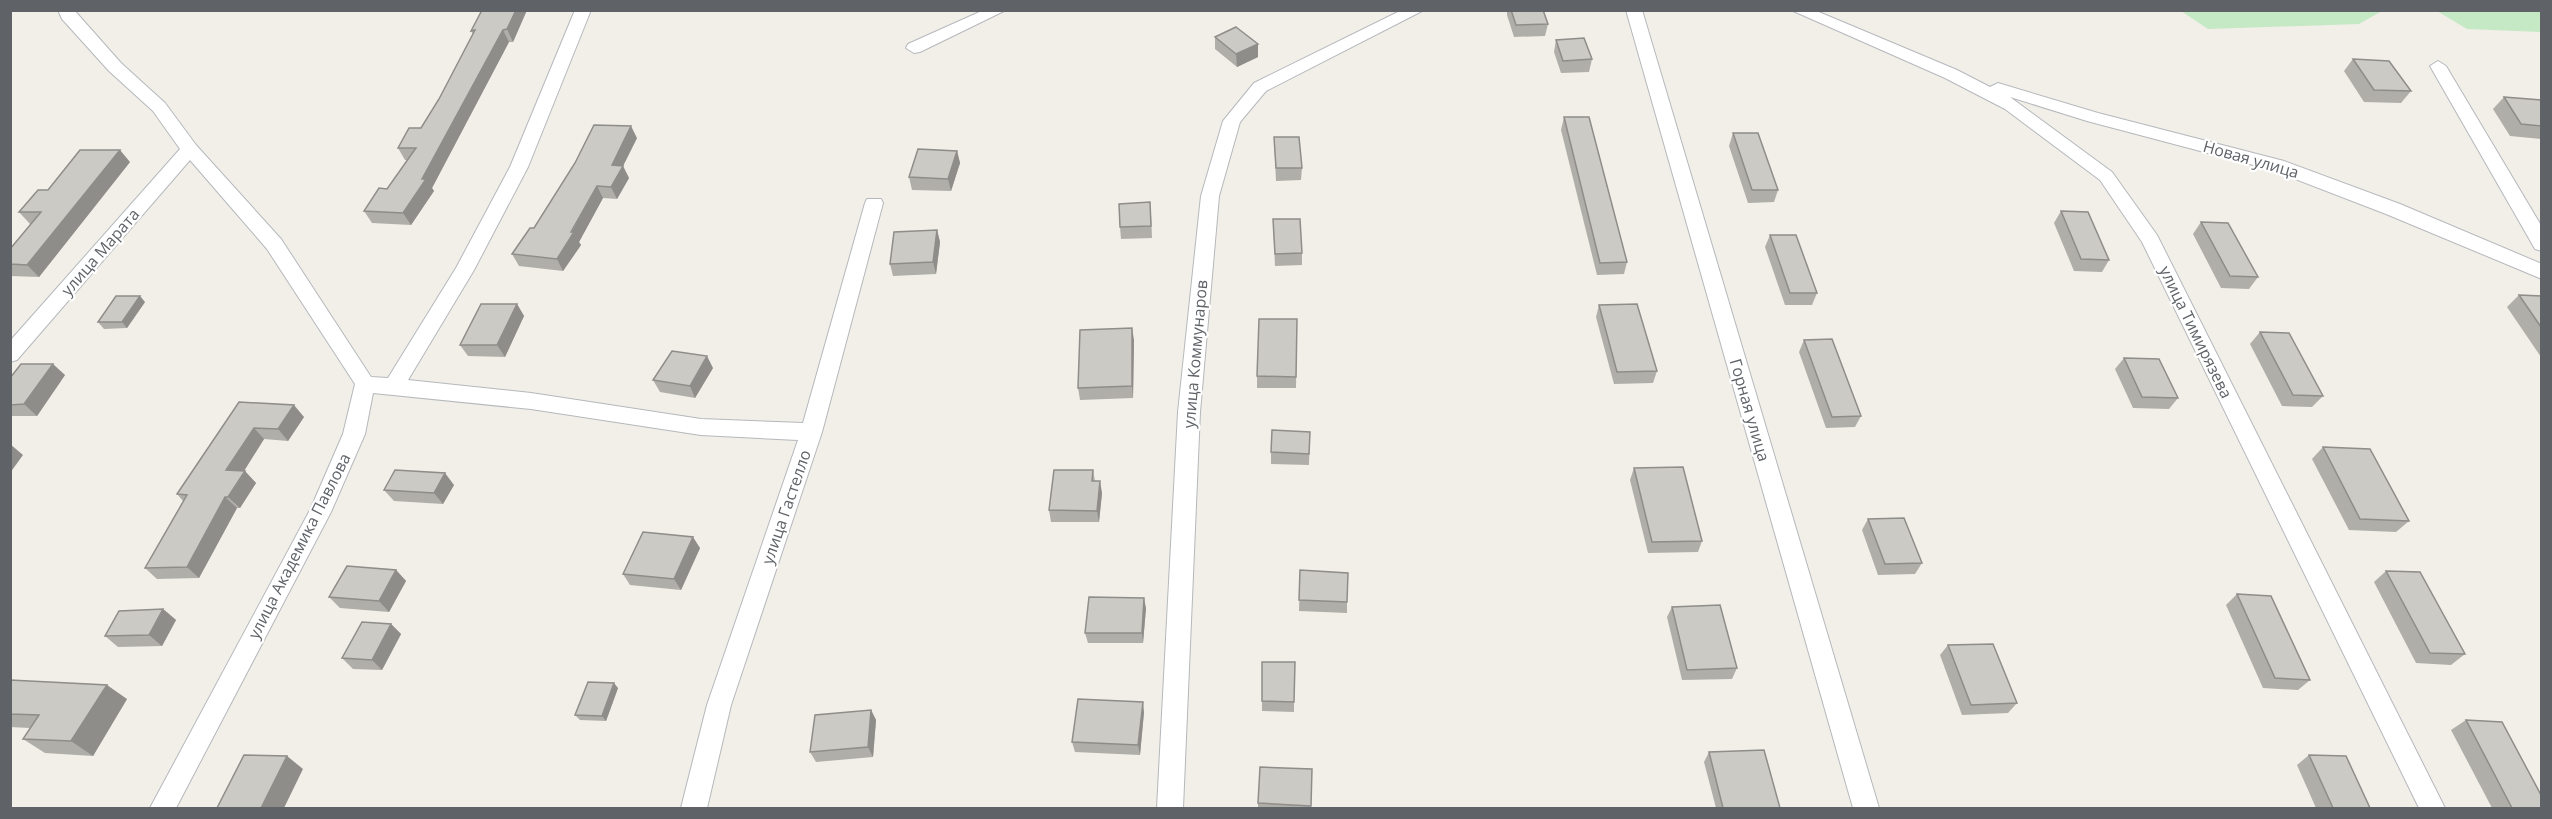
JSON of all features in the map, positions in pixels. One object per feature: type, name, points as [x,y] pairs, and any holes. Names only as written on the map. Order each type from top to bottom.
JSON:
[{"type":"street","points":[[66,10],[68,16],[115,67],[159,107],[190,149],[274,244],[332,330],[364,384],[531,401],[701,427],[811,432]]},
{"type":"street","points":[[393,387],[464,270],[519,167],[583,10]]},
{"type":"street","points":[[914,48],[998,10]]},
{"type":"street","name":"улица Коммунаров","points":[[1170,808],[1189,412],[1210,196],[1232,121],[1260,87],[1416,10]]},
{"type":"street","name":"Горная улица","points":[[1634,10],[1866,808]]},
{"type":"street","name":"улица Тимирязева","points":[[1799,10],[1951,74],[2011,105],[2106,176],[2150,240],[2432,808]]},
{"type":"street","points":[[2438,66],[2541,244]]},
{"type":"street","name":"Новая улица","points":[[1951,74],[2092,117],[2278,165],[2393,209],[2541,272]]},
{"type":"street","name":"улица Марата","points":[[10,355],[190,149]]},
{"type":"street","name":"улица Гастелло","points":[[694,808],[719,705],[811,432],[874,203]]},
{"type":"street","name":"улица Академика Павлова","points":[[162,808],[320,512],[354,434],[364,384]]},
{"type":"green space","points":[[2181,11],[2382,11],[2359,24],[2208,29]]},
{"type":"green space","points":[[2437,11],[2541,11],[2541,32],[2467,29]]},
{"type":"building","points":[[482,10],[516,10],[422,179],[426,179],[403,213],[364,211],[379,188],[387,189],[416,148],[398,148],[409,128],[421,128],[439,99],[475,30],[471,31]]},
{"type":"building","points":[[1511,10],[1543,10],[1548,24],[1516,25]]},
{"type":"building","points":[[1236,27],[1258,44],[1236,54],[1215,37]]},
{"type":"building","points":[[1584,38],[1592,59],[1563,61],[1556,40]]},
{"type":"building","points":[[2353,59],[2389,61],[2411,91],[2374,90]]},
{"type":"building","points":[[2504,97],[2541,100],[2541,126],[2521,124]]},
{"type":"building","points":[[1564,117],[1589,117],[1627,262],[1600,263]]},
{"type":"building","points":[[594,125],[631,126],[612,165],[623,166],[611,187],[597,186],[571,232],[574,232],[557,259],[512,254],[530,228],[534,228],[575,163]]},
{"type":"building","points":[[1733,133],[1758,133],[1778,190],[1752,190]]},
{"type":"building","points":[[1274,137],[1299,137],[1302,168],[1276,168]]},
{"type":"building","points":[[918,149],[957,151],[948,179],[909,177]]},
{"type":"building","points":[[80,150],[120,150],[27,265],[10,264],[10,249],[41,212],[19,212],[38,190],[48,190]]},
{"type":"building","points":[[1150,202],[1151,226],[1120,227],[1119,204]]},
{"type":"building","points":[[2061,211],[2088,212],[2109,260],[2081,259]]},
{"type":"building","points":[[1273,219],[1300,219],[1302,253],[1275,254]]},
{"type":"building","points":[[2201,222],[2228,223],[2258,277],[2230,276]]},
{"type":"building","points":[[937,230],[933,262],[890,264],[894,232]]},
{"type":"building","points":[[1770,235],[1796,235],[1817,293],[1790,293]]},
{"type":"building","points":[[2519,295],[2541,296],[2541,327]]},
{"type":"building","points":[[116,296],[140,296],[122,322],[98,322]]},
{"type":"building","points":[[481,304],[517,304],[497,345],[460,345]]},
{"type":"building","points":[[1637,304],[1657,371],[1617,372],[1599,305]]},
{"type":"building","points":[[1259,319],[1297,319],[1296,377],[1257,376]]},
{"type":"building","points":[[1132,328],[1132,386],[1078,388],[1080,330]]},
{"type":"building","points":[[2260,332],[2289,333],[2323,396],[2293,395]]},
{"type":"building","points":[[1832,339],[1861,416],[1832,417],[1804,340]]},
{"type":"building","points":[[672,351],[707,356],[690,386],[653,380]]},
{"type":"building","points":[[2124,358],[2159,359],[2178,398],[2142,397]]},
{"type":"building","points":[[21,364],[53,364],[24,404],[10,405],[10,378]]},
{"type":"building","points":[[239,402],[294,405],[278,429],[254,428],[226,470],[245,471],[228,497],[225,497],[187,567],[145,568],[187,495],[177,494]]},
{"type":"building","points":[[1272,430],[1310,432],[1309,454],[1271,452]]},
{"type":"building","points":[[2323,447],[2370,449],[2409,521],[2360,519]]},
{"type":"building","points":[[1683,467],[1702,541],[1652,542],[1634,468]]},
{"type":"building","points":[[395,470],[445,473],[434,493],[384,490]]},
{"type":"building","points":[[1054,470],[1093,470],[1092,481],[1100,481],[1097,511],[1049,510]]},
{"type":"building","points":[[1904,518],[1922,563],[1885,564],[1868,519]]},
{"type":"building","points":[[643,532],[693,537],[674,579],[623,574]]},
{"type":"building","points":[[347,566],[396,570],[379,601],[329,597]]},
{"type":"building","points":[[1300,570],[1348,573],[1347,602],[1299,600]]},
{"type":"building","points":[[2386,571],[2420,572],[2465,654],[2430,653]]},
{"type":"building","points":[[2237,594],[2271,596],[2310,680],[2275,678]]},
{"type":"building","points":[[1089,597],[1144,598],[1142,633],[1085,633]]},
{"type":"building","points":[[1720,605],[1737,668],[1687,670],[1672,607]]},
{"type":"building","points":[[163,609],[149,635],[105,636],[119,611]]},
{"type":"building","points":[[362,622],[391,624],[372,660],[342,658]]},
{"type":"building","points":[[1993,644],[2017,703],[1971,705],[1948,645]]},
{"type":"building","points":[[1262,662],[1295,662],[1294,702],[1262,701]]},
{"type":"building","points":[[10,680],[107,685],[71,741],[23,739],[39,715],[10,714]]},
{"type":"building","points":[[588,682],[614,683],[602,716],[575,715]]},
{"type":"building","points":[[1078,699],[1143,702],[1138,745],[1072,742]]},
{"type":"building","points":[[871,710],[868,747],[810,752],[815,715]]},
{"type":"building","points":[[2466,720],[2502,722],[2541,795],[2541,808],[2512,808]]},
{"type":"building","points":[[1764,750],[1780,808],[1723,808],[1709,752]]},
{"type":"building","points":[[244,755],[287,756],[261,808],[217,808]]},
{"type":"building","points":[[2309,755],[2346,756],[2370,808],[2333,808]]},
{"type":"building","points":[[1260,767],[1312,769],[1311,806],[1258,803]]}]
